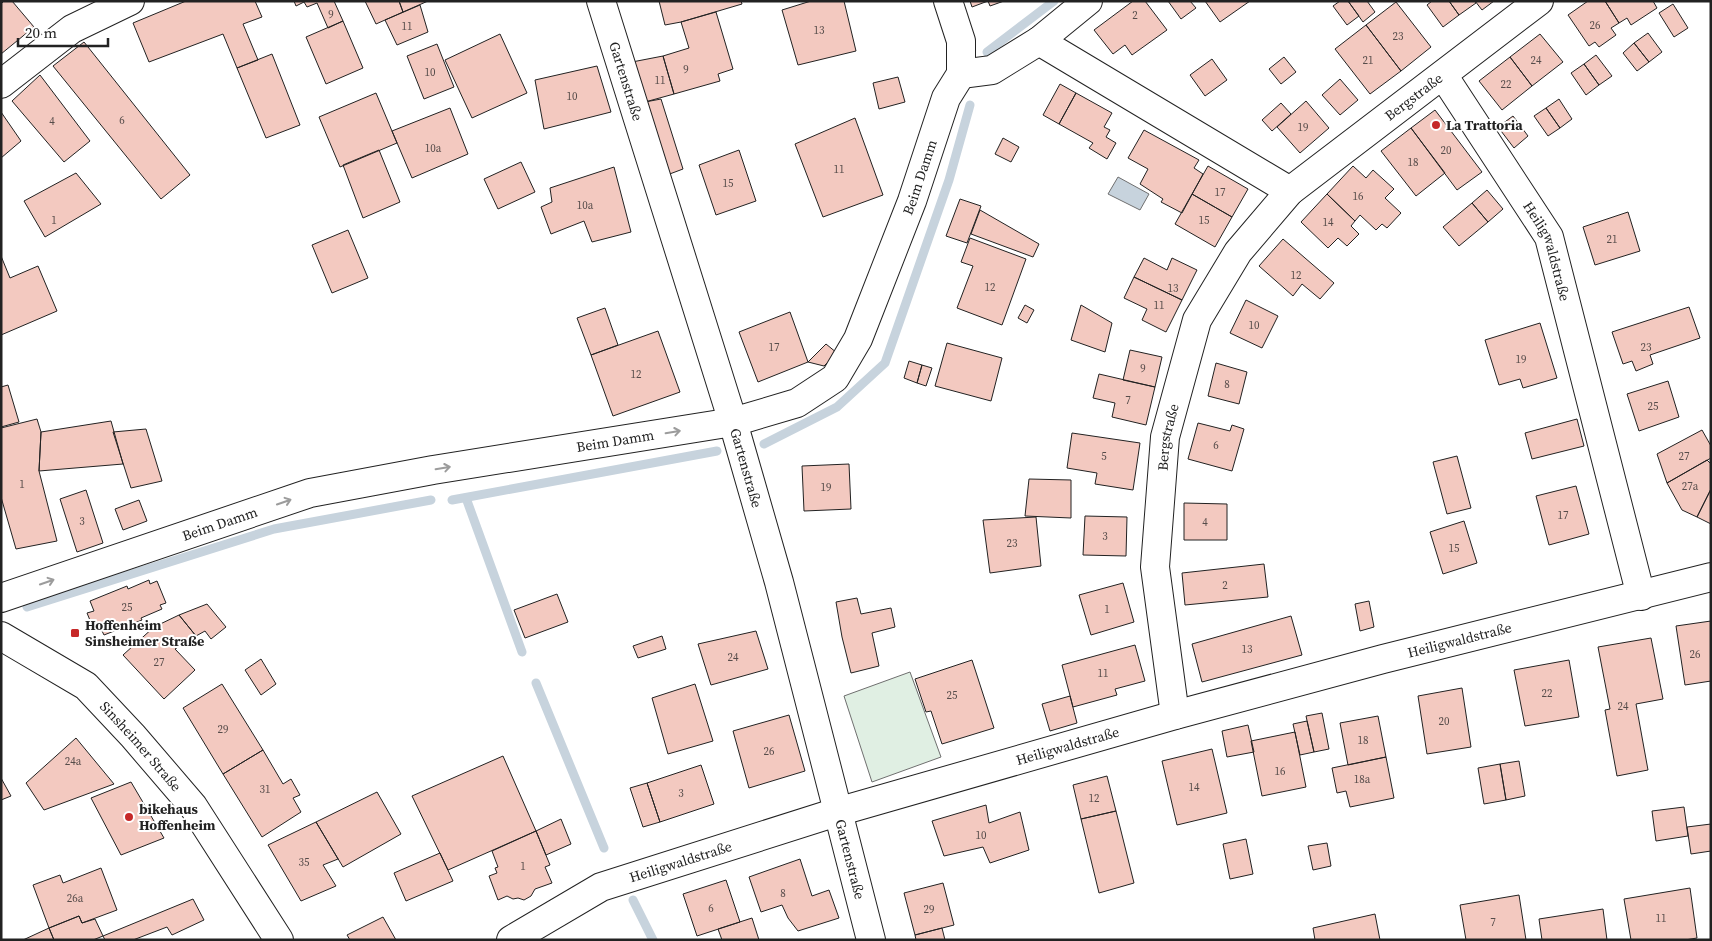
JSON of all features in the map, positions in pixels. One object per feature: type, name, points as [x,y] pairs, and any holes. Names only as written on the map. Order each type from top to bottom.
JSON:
[{"type":"street","points":[[1,84],[72,29],[130,1]]},
{"type":"street","name":"Gartenstraße","points":[[601,1],[733,422],[779,582],[871,940]]},
{"type":"street","points":[[948,1],[961,41],[962,74],[992,70],[1039,42],[1088,1]]},
{"type":"street","name":"Bergstraße","points":[[1175,715],[1155,567],[1165,437],[1197,320],[1238,252],[1290,191],[1539,1]]},
{"type":"street","points":[[1039,42],[1290,191]]},
{"type":"street","name":"Beim Damm","points":[[1,598],[310,493],[442,468],[733,422],[797,403],[835,378],[858,339],[912,201],[946,98],[962,74]]},
{"type":"street","name":"Heiligwaldstraße","points":[[1442,75],[1548,237],[1641,596]]},
{"type":"street","name":"Heiligwaldstraße","points":[[511,940],[601,887],[837,812],[1175,715],[1383,659],[1711,577]]},
{"type":"street","name":"Sinsheimer Straße","points":[[1,636],[86,686],[133,736],[194,806],[279,940]]},
{"type":"green space","points":[[910,672],[941,757],[872,782],[844,696]]},
{"type":"shaded area","points":[[1118,177],[1149,194],[1140,210],[1108,194]]},
{"type":"building","points":[[4,1],[12,1],[34,27],[1,54],[1,4]]},
{"type":"building","points":[[186,1],[255,1],[262,17],[243,24],[258,60],[237,68],[223,34],[149,62],[133,23]]},
{"type":"building","points":[[294,1],[334,1],[343,21],[328,28],[317,3],[307,7],[304,2],[296,6]]},
{"type":"building","points":[[365,1],[399,1],[403,12],[376,24]]},
{"type":"building","points":[[399,1],[428,1],[403,12]]},
{"type":"building","points":[[659,1],[741,1],[742,4],[665,25]]},
{"type":"building","points":[[811,1],[844,1],[856,51],[798,65],[782,10]]},
{"type":"building","points":[[970,1],[988,1],[972,7]]},
{"type":"building","points":[[988,1],[1004,1],[990,6]]},
{"type":"building","points":[[1133,1],[1145,1],[1167,30],[1132,55],[1125,45],[1113,54],[1094,30]]},
{"type":"building","points":[[1168,1],[1190,1],[1196,8],[1181,19]]},
{"type":"building","points":[[1205,1],[1250,1],[1220,22]]},
{"type":"building","points":[[1340,1],[1348,1],[1359,16],[1347,25],[1333,6]]},
{"type":"building","points":[[1348,1],[1367,1],[1375,12],[1363,22]]},
{"type":"building","points":[[1432,1],[1449,1],[1459,15],[1443,27],[1427,5]]},
{"type":"building","points":[[1449,1],[1475,1],[1476,3],[1459,15]]},
{"type":"building","points":[[1475,1],[1494,1],[1482,10]]},
{"type":"building","points":[[1588,1],[1605,1],[1619,23],[1611,28],[1616,35],[1599,47],[1595,42],[1589,46],[1568,15]]},
{"type":"building","points":[[1605,1],[1653,1],[1657,8],[1631,25],[1627,18],[1619,23]]},
{"type":"building","points":[[1396,2],[1431,47],[1401,71],[1366,25]]},
{"type":"building","points":[[1673,4],[1688,28],[1674,37],[1659,13]]},
{"type":"building","points":[[420,5],[428,32],[397,45],[385,20]]},
{"type":"building","points":[[716,12],[733,69],[718,74],[720,81],[674,94],[663,56],[689,48],[681,22]]},
{"type":"building","points":[[343,21],[363,68],[326,84],[306,37]]},
{"type":"building","points":[[1366,25],[1401,71],[1370,94],[1335,49]]},
{"type":"building","points":[[1648,33],[1662,52],[1649,62],[1634,43]]},
{"type":"building","points":[[500,34],[527,93],[472,118],[445,60]]},
{"type":"building","points":[[1540,34],[1563,62],[1532,86],[1510,57]]},
{"type":"building","points":[[84,42],[190,175],[161,199],[53,66]]},
{"type":"building","points":[[1634,43],[1649,62],[1637,71],[1623,53]]},
{"type":"building","points":[[437,44],[454,87],[424,99],[407,56]]},
{"type":"building","points":[[272,54],[300,125],[266,138],[237,68]]},
{"type":"building","points":[[1596,55],[1612,76],[1599,85],[1584,64]]},
{"type":"building","points":[[663,56],[674,94],[645,102],[632,62]]},
{"type":"building","points":[[1284,57],[1296,72],[1281,84],[1269,69]]},
{"type":"building","points":[[1510,57],[1532,86],[1502,110],[1479,81]]},
{"type":"building","points":[[1212,59],[1227,80],[1205,96],[1190,75]]},
{"type":"building","points":[[1584,64],[1599,85],[1586,95],[1571,73]]},
{"type":"building","points":[[597,66],[611,112],[544,129],[535,80]]},
{"type":"building","points":[[40,75],[90,141],[64,162],[12,101]]},
{"type":"building","points":[[898,77],[905,102],[879,109],[873,83]]},
{"type":"building","points":[[1340,79],[1358,100],[1340,115],[1322,95]]},
{"type":"building","points":[[1060,84],[1076,93],[1059,124],[1043,115]]},
{"type":"building","points":[[376,93],[397,143],[340,167],[319,117]]},
{"type":"building","points":[[1076,93],[1112,113],[1104,127],[1110,130],[1106,137],[1116,143],[1107,159],[1089,148],[1093,143],[1059,124]]},
{"type":"building","points":[[661,99],[683,169],[667,175],[645,102]]},
{"type":"building","points":[[1559,99],[1572,119],[1560,128],[1546,108]]},
{"type":"building","points":[[1306,101],[1329,128],[1300,153],[1277,127]]},
{"type":"building","points":[[1281,103],[1291,114],[1272,131],[1262,120]]},
{"type":"building","points":[[450,108],[468,154],[412,178],[392,131]]},
{"type":"building","points":[[1546,108],[1560,128],[1548,136],[1534,116]]},
{"type":"building","points":[[1435,110],[1482,172],[1457,190],[1411,128]]},
{"type":"building","points":[[1,112],[21,141],[1,158]]},
{"type":"building","points":[[1513,116],[1528,136],[1514,148],[1498,127]]},
{"type":"building","points":[[855,118],[883,195],[823,217],[795,144]]},
{"type":"building","points":[[1411,128],[1445,173],[1416,196],[1381,151]]},
{"type":"building","points":[[1144,130],[1199,160],[1194,168],[1203,174],[1182,213],[1161,202],[1163,199],[1140,184],[1148,169],[1128,158]]},
{"type":"building","points":[[1003,138],[1019,147],[1011,162],[995,154]]},
{"type":"building","points":[[379,150],[400,202],[363,218],[343,165]]},
{"type":"building","points":[[739,150],[756,201],[716,215],[699,165]]},
{"type":"building","points":[[521,162],[535,192],[498,209],[484,179]]},
{"type":"building","points":[[1208,166],[1248,189],[1232,217],[1192,194]]},
{"type":"building","points":[[1353,166],[1366,178],[1373,170],[1394,189],[1385,198],[1401,213],[1387,228],[1382,224],[1376,230],[1360,215],[1355,221],[1327,194]]},
{"type":"building","points":[[614,167],[631,232],[592,242],[584,221],[551,234],[541,207],[552,202],[550,188]]},
{"type":"building","points":[[76,173],[101,204],[45,237],[24,201]]},
{"type":"building","points":[[1487,190],[1503,209],[1488,222],[1472,203]]},
{"type":"building","points":[[1192,194],[1232,217],[1215,247],[1175,224]]},
{"type":"building","points":[[1327,194],[1355,221],[1351,226],[1359,234],[1347,246],[1338,238],[1328,248],[1301,222]]},
{"type":"building","points":[[960,199],[981,206],[967,243],[946,236]]},
{"type":"building","points":[[1472,203],[1488,222],[1459,246],[1443,227]]},
{"type":"building","points":[[980,210],[1039,244],[1033,257],[971,234]]},
{"type":"building","points":[[1628,212],[1640,251],[1595,265],[1583,227]]},
{"type":"building","points":[[348,230],[368,278],[332,293],[312,245]]},
{"type":"building","points":[[970,238],[1026,259],[1002,325],[957,308],[973,266],[961,262]]},
{"type":"building","points":[[1283,239],[1334,283],[1320,299],[1302,284],[1293,296],[1259,266]]},
{"type":"building","points":[[1,256],[10,278],[38,266],[57,311],[1,335]]},
{"type":"building","points":[[1144,258],[1167,270],[1172,258],[1197,270],[1182,300],[1134,277]]},
{"type":"building","points":[[1134,277],[1182,300],[1166,332],[1142,320],[1147,309],[1124,298]]},
{"type":"building","points":[[1246,300],[1278,316],[1262,348],[1230,333]]},
{"type":"building","points":[[1025,305],[1034,310],[1027,323],[1018,318]]},
{"type":"building","points":[[1081,305],[1112,323],[1105,352],[1071,340]]},
{"type":"building","points":[[1689,307],[1700,338],[1650,355],[1653,364],[1636,371],[1632,361],[1623,364],[1612,332]]},
{"type":"building","points":[[605,308],[618,345],[591,355],[577,318]]},
{"type":"building","points":[[790,312],[808,362],[758,382],[739,332]]},
{"type":"building","points":[[1540,323],[1557,378],[1523,388],[1520,379],[1499,385],[1485,340]]},
{"type":"building","points":[[658,331],[680,392],[613,416],[591,355]]},
{"type":"building","points":[[947,343],[1002,358],[991,401],[935,386]]},
{"type":"building","points":[[826,344],[837,353],[824,366],[808,362]]},
{"type":"building","points":[[1130,350],[1162,357],[1155,387],[1123,380]]},
{"type":"building","points":[[909,361],[922,365],[917,383],[904,378]]},
{"type":"building","points":[[1216,363],[1247,372],[1239,404],[1208,396]]},
{"type":"building","points":[[922,365],[932,368],[926,386],[917,383]]},
{"type":"building","points":[[1099,374],[1155,387],[1146,425],[1112,417],[1115,403],[1093,398]]},
{"type":"building","points":[[1668,381],[1679,417],[1639,431],[1627,394]]},
{"type":"building","points":[[8,385],[19,422],[1,427],[1,387]]},
{"type":"building","points":[[37,419],[41,432],[39,471],[57,541],[16,549],[1,497],[1,428]]},
{"type":"building","points":[[1577,419],[1584,446],[1532,459],[1525,433]]},
{"type":"building","points":[[111,421],[123,464],[39,471],[41,432]]},
{"type":"building","points":[[1198,423],[1230,431],[1232,425],[1244,429],[1232,471],[1188,459]]},
{"type":"building","points":[[146,429],[162,481],[131,488],[113,432]]},
{"type":"building","points":[[1702,430],[1711,446],[1711,458],[1667,483],[1657,454]]},
{"type":"building","points":[[1072,433],[1140,443],[1133,490],[1095,484],[1097,473],[1067,468]]},
{"type":"building","points":[[1457,456],[1471,508],[1447,514],[1433,462]]},
{"type":"building","points":[[1707,460],[1711,464],[1711,489],[1697,517],[1682,510],[1667,483]]},
{"type":"building","points":[[849,464],[851,509],[804,511],[802,466]]},
{"type":"building","points":[[1029,479],[1071,480],[1071,518],[1025,516]]},
{"type":"building","points":[[1576,486],[1589,534],[1549,545],[1536,496]]},
{"type":"building","points":[[1711,489],[1711,524],[1697,517]]},
{"type":"building","points":[[86,490],[103,543],[77,552],[60,499]]},
{"type":"building","points":[[139,500],[147,521],[123,530],[115,509]]},
{"type":"building","points":[[1184,503],[1227,504],[1227,540],[1184,540]]},
{"type":"building","points":[[1085,516],[1127,517],[1126,556],[1083,555]]},
{"type":"building","points":[[1036,517],[1041,566],[990,573],[983,520]]},
{"type":"building","points":[[1464,521],[1477,563],[1443,574],[1430,532]]},
{"type":"building","points":[[1264,564],[1268,597],[1185,605],[1182,573]]},
{"type":"building","points":[[149,580],[150,584],[157,581],[166,603],[160,605],[162,609],[141,618],[142,620],[104,635],[100,627],[94,630],[87,613],[94,611],[90,601],[127,586],[128,589]]},
{"type":"building","points":[[1123,583],[1134,622],[1091,635],[1079,595]]},
{"type":"building","points":[[557,594],[568,622],[525,638],[514,610]]},
{"type":"building","points":[[857,598],[861,614],[891,608],[895,627],[872,633],[879,666],[851,673],[836,602]]},
{"type":"building","points":[[1369,601],[1374,627],[1360,631],[1355,604]]},
{"type":"building","points":[[207,604],[226,627],[211,639],[205,631],[196,636],[179,615]]},
{"type":"building","points":[[179,615],[196,636],[175,649],[195,670],[164,699],[123,655],[154,627]]},
{"type":"building","points":[[1291,616],[1302,655],[1202,682],[1192,644]]},
{"type":"building","points":[[1711,621],[1711,681],[1685,685],[1676,626]]},
{"type":"building","points":[[756,631],[768,669],[711,685],[698,644]]},
{"type":"building","points":[[662,636],[666,649],[638,658],[633,646]]},
{"type":"building","points":[[1651,638],[1663,699],[1636,704],[1648,770],[1617,776],[1605,710],[1610,709],[1598,647]]},
{"type":"building","points":[[1135,645],[1145,681],[1115,689],[1117,695],[1073,707],[1062,665]]},
{"type":"building","points":[[261,659],[276,684],[261,695],[245,670]]},
{"type":"building","points":[[972,660],[994,728],[942,744],[931,711],[926,712],[915,679]]},
{"type":"building","points":[[1569,660],[1579,717],[1525,726],[1514,670]]},
{"type":"building","points":[[222,684],[263,750],[223,774],[183,708]]},
{"type":"building","points":[[695,684],[713,741],[668,754],[652,698]]},
{"type":"building","points":[[1462,688],[1471,747],[1427,754],[1418,696]]},
{"type":"building","points":[[1070,696],[1077,723],[1050,731],[1042,704]]},
{"type":"building","points":[[1322,713],[1329,749],[1314,752],[1306,716]]},
{"type":"building","points":[[789,715],[805,771],[749,788],[733,731]]},
{"type":"building","points":[[1378,716],[1386,757],[1348,765],[1340,723]]},
{"type":"building","points":[[1307,721],[1314,752],[1300,755],[1293,724]]},
{"type":"building","points":[[1248,725],[1254,752],[1227,757],[1222,731]]},
{"type":"building","points":[[1295,732],[1306,787],[1262,796],[1251,741]]},
{"type":"building","points":[[76,738],[114,784],[44,810],[26,783]]},
{"type":"building","points":[[1212,749],[1227,813],[1177,825],[1162,761]]},
{"type":"building","points":[[263,750],[283,784],[291,779],[300,795],[293,798],[301,812],[262,837],[223,774]]},
{"type":"building","points":[[503,756],[536,831],[448,870],[412,796]]},
{"type":"building","points":[[1386,757],[1394,798],[1350,807],[1346,791],[1337,793],[1332,768]]},
{"type":"building","points":[[1519,761],[1525,796],[1506,800],[1500,764]]},
{"type":"building","points":[[1500,764],[1506,800],[1484,804],[1478,768]]},
{"type":"building","points":[[701,765],[714,804],[660,822],[647,783]]},
{"type":"building","points":[[1107,776],[1116,811],[1081,819],[1073,785]]},
{"type":"building","points":[[1,778],[11,796],[1,800]]},
{"type":"building","points":[[131,782],[164,838],[121,855],[91,798]]},
{"type":"building","points":[[647,783],[660,822],[643,827],[630,788]]},
{"type":"building","points":[[377,792],[401,834],[343,867],[316,822]]},
{"type":"building","points":[[986,805],[989,823],[1020,812],[1029,850],[990,863],[983,847],[944,856],[932,821]]},
{"type":"building","points":[[1684,807],[1688,836],[1656,841],[1652,811]]},
{"type":"building","points":[[1116,811],[1134,883],[1099,893],[1081,819]]},
{"type":"building","points":[[561,819],[571,844],[546,855],[536,831]]},
{"type":"building","points":[[316,822],[338,859],[323,865],[336,886],[301,901],[268,845]]},
{"type":"building","points":[[1711,824],[1711,851],[1691,854],[1687,827]]},
{"type":"building","points":[[536,831],[550,865],[545,867],[552,883],[535,889],[531,896],[524,900],[513,899],[507,896],[498,900],[489,876],[497,873],[495,868],[498,867],[492,851]]},
{"type":"building","points":[[1246,839],[1253,874],[1230,879],[1223,844]]},
{"type":"building","points":[[1327,843],[1331,866],[1313,870],[1308,846]]},
{"type":"building","points":[[440,853],[453,881],[406,901],[394,873]]},
{"type":"building","points":[[800,859],[812,896],[829,890],[839,918],[798,931],[788,918],[782,905],[761,912],[749,877]]},
{"type":"building","points":[[101,868],[117,910],[82,923],[79,916],[49,928],[33,885],[60,875],[63,883]]},
{"type":"building","points":[[726,880],[740,922],[697,936],[683,894]]},
{"type":"building","points":[[943,883],[954,925],[915,935],[904,893]]},
{"type":"building","points":[[1690,888],[1697,938],[1685,940],[1631,940],[1624,899]]},
{"type":"building","points":[[1519,895],[1526,940],[1466,940],[1460,905]]},
{"type":"building","points":[[193,899],[204,920],[172,935],[167,927],[133,940],[105,940],[103,936]]},
{"type":"building","points":[[1603,909],[1607,940],[1542,940],[1539,919]]},
{"type":"building","points":[[1375,914],[1380,940],[1315,940],[1313,928]]},
{"type":"building","points":[[79,916],[82,923],[95,919],[103,936],[93,940],[54,940],[49,928]]},
{"type":"building","points":[[383,917],[396,940],[350,940],[347,935]]},
{"type":"building","points":[[752,918],[759,940],[722,940],[718,929]]},
{"type":"building","points":[[49,928],[54,940],[23,940]]},
{"type":"building","points":[[942,928],[945,940],[916,940],[915,935]]},
{"type":"waterway","points":[[987,52],[1054,1]]},
{"type":"waterway","points":[[764,444],[837,407],[885,363],[949,180],[970,105]]},
{"type":"waterway","points":[[452,500],[717,451]]},
{"type":"waterway","points":[[466,498],[522,652]]},
{"type":"waterway","points":[[27,607],[274,529],[431,500]]},
{"type":"waterway","points":[[536,683],[604,848]]},
{"type":"waterway","points":[[633,900],[653,940]]},
{"type":"place","name":"La Trattoria","points":[[1436,125]]},
{"type":"place","name":"Hoffenheim Sinsheimer Straße","points":[[75,633]]},
{"type":"place","name":"bikehaus Hoffenheim","points":[[129,817]]}]
